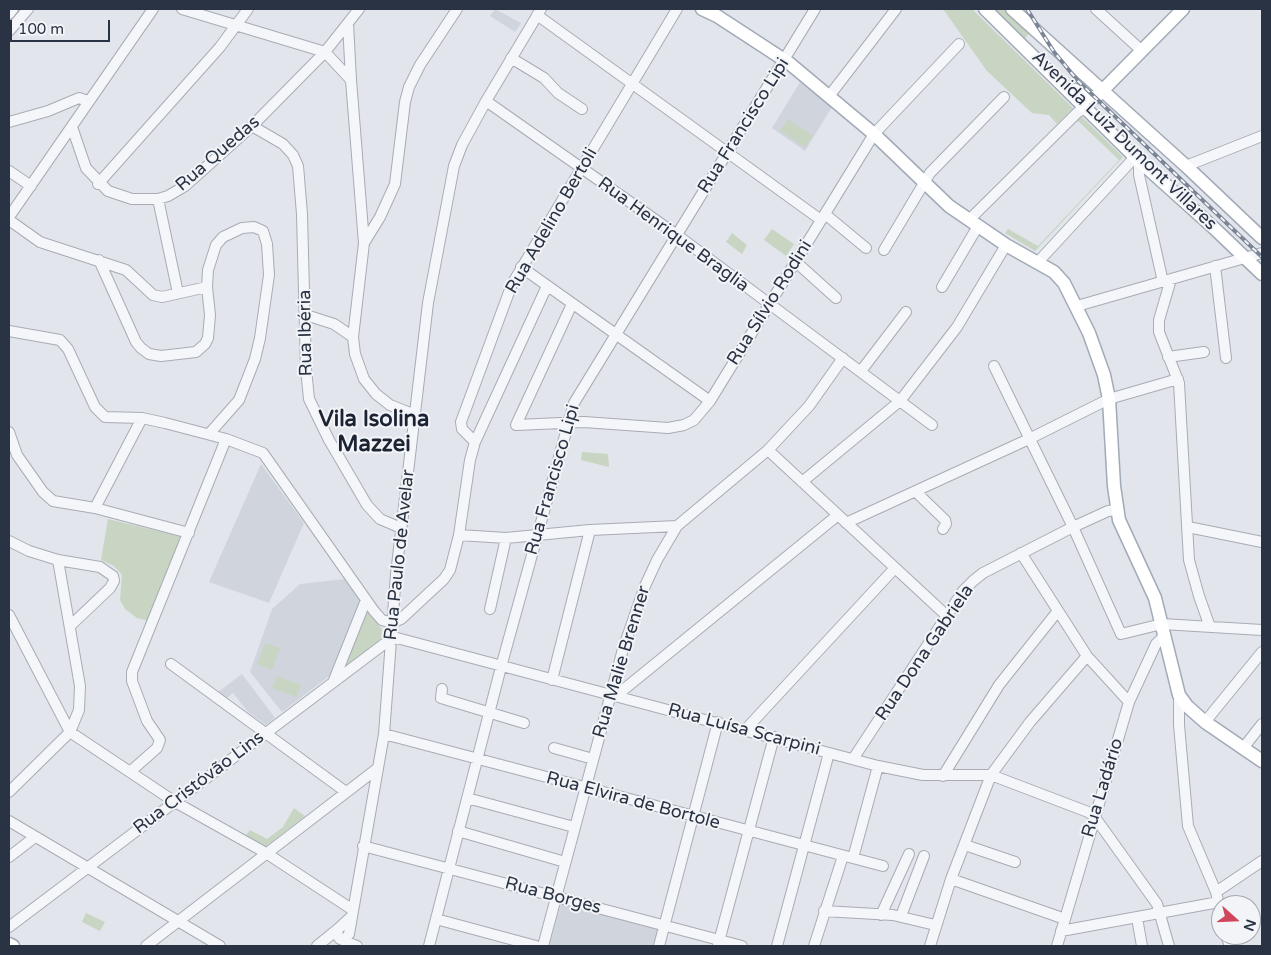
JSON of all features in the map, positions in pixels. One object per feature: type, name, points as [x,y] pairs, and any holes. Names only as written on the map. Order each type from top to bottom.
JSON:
[{"type":"main road","points":[[702,9],[719,12],[785,60],[830,95],[924,182],[973,223],[1060,277],[1077,306],[1104,375],[1109,399],[1117,510],[1128,543],[1154,598],[1179,695],[1187,706],[1205,722],[1262,761]]},
{"type":"main road","name":"Avenida Luiz Dumont Villares","points":[[985,9],[1137,159],[1262,274]]},
{"type":"main road","name":"Avenida Luiz Dumont Villares","points":[[1012,9],[1186,166],[1262,238]]},
{"type":"main road","points":[[1056,77],[1062,78],[1085,97],[1092,99],[1102,92],[1182,9]]},
{"type":"main road","points":[[1086,108],[1099,105],[1117,105]]},
{"type":"main road","points":[[9,944],[13,946]]},
{"type":"street","points":[[9,14],[13,9]]},
{"type":"street","points":[[9,31],[28,9]]},
{"type":"street","points":[[153,9],[88,100],[72,127],[9,219],[40,242],[100,260],[130,272],[153,296],[162,297],[207,287]]},
{"type":"street","points":[[182,9],[325,52],[351,80]]},
{"type":"street","points":[[98,184],[238,25],[248,9]]},
{"type":"street","name":"Rua Quedas","points":[[72,127],[86,168],[98,184],[108,191],[122,196],[158,199],[186,186],[252,126],[325,52],[359,9]]},
{"type":"street","points":[[364,243],[376,224],[395,184],[405,102],[409,87],[420,65],[457,9]]},
{"type":"street","name":"Rua Adelino Bertoli","points":[[475,442],[460,427],[461,422],[512,284],[677,9]]},
{"type":"street","name":"Rua Francisco Lipi","points":[[429,946],[501,667],[567,422],[577,396],[815,9]]},
{"type":"street","points":[[830,95],[896,9]]},
{"type":"street","points":[[1096,9],[1142,52]]},
{"type":"street","points":[[539,12],[632,84],[866,248]]},
{"type":"street","name":"Rua Paulo de Avelar","points":[[344,933],[353,912],[384,734],[401,528],[429,294],[454,166],[486,101],[539,12]]},
{"type":"street","points":[[348,23],[364,243],[353,337],[356,360],[369,386],[383,401],[415,415]]},
{"type":"street","name":"Rua Sílvio Rodini","points":[[572,304],[514,424],[519,426],[567,422],[651,428],[677,427],[694,420],[710,401],[874,134],[959,44]]},
{"type":"street","points":[[511,58],[544,78],[558,93],[582,109]]},
{"type":"street","points":[[884,250],[924,182],[1004,96]]},
{"type":"street","points":[[9,122],[48,111],[79,98],[88,100]]},
{"type":"street","name":"Rua Henrique Braglia","points":[[486,101],[677,235],[769,305],[861,370],[932,425]]},
{"type":"street","points":[[942,287],[973,223],[1078,112],[1086,108]]},
{"type":"street","name":"Rua Ibéria","points":[[252,126],[283,144],[293,155],[298,166],[302,214],[308,390],[313,408],[367,505],[380,519],[401,528]]},
{"type":"street","points":[[1186,166],[1262,136]]},
{"type":"street","points":[[1038,262],[1137,159]]},
{"type":"street","points":[[1137,159],[1167,281],[1159,320],[1159,332],[1178,379],[1192,576],[1210,627]]},
{"type":"street","points":[[9,171],[31,186]]},
{"type":"street","points":[[158,199],[178,293]]},
{"type":"street","points":[[362,225],[376,224]]},
{"type":"street","points":[[100,260],[136,342],[152,355],[173,356],[196,352],[206,344],[210,315],[207,287],[212,254],[223,237],[248,226],[263,231],[268,244],[269,275],[255,359],[239,400],[209,434]]},
{"type":"street","points":[[802,482],[900,401],[957,328],[1006,245]]},
{"type":"street","points":[[1077,306],[1262,253]]},
{"type":"street","points":[[796,262],[836,298]]},
{"type":"street","points":[[1215,266],[1226,358]]},
{"type":"street","points":[[521,267],[710,401]]},
{"type":"street","points":[[9,331],[60,340],[68,349],[90,399],[100,415],[114,419],[142,418],[226,438],[259,451],[266,456],[366,600],[382,620],[392,623],[401,619],[444,579],[452,566],[459,535],[470,460],[475,442],[547,286]]},
{"type":"street","points":[[861,370],[906,312]]},
{"type":"street","points":[[306,315],[334,324],[353,337]]},
{"type":"street","points":[[1168,358],[1204,352]]},
{"type":"street","name":"Rua Malie Brenner","points":[[543,946],[593,759],[614,695],[628,630],[645,586],[677,526],[768,450],[809,406],[843,358]]},
{"type":"street","points":[[994,366],[1072,527],[1121,634],[1210,627],[1262,630]]},
{"type":"street","points":[[846,523],[1030,439],[1109,399],[1178,379]]},
{"type":"street","points":[[95,508],[142,418]]},
{"type":"street","points":[[9,432],[17,455],[48,497],[60,503],[95,508],[189,532]]},
{"type":"street","points":[[131,771],[157,748],[160,740],[147,721],[132,681],[132,672],[226,438]]},
{"type":"street","points":[[768,450],[894,569],[947,616]]},
{"type":"street","points":[[916,492],[945,520],[946,524],[943,530]]},
{"type":"street","name":"Rua Dona Gabriela","points":[[853,759],[947,616],[973,581],[1021,553],[1072,527],[1108,511],[1117,510]]},
{"type":"street","points":[[614,695],[838,515]]},
{"type":"street","points":[[459,535],[506,538],[590,530],[677,526]]},
{"type":"street","points":[[1188,527],[1262,542]]},
{"type":"street","points":[[552,680],[590,530]]},
{"type":"street","points":[[490,609],[506,538]]},
{"type":"street","points":[[9,541],[29,551],[58,560],[100,567],[109,572],[114,578],[110,588],[70,626]]},
{"type":"street","points":[[1021,553],[1057,612],[1088,656],[1129,702]]},
{"type":"street","points":[[9,792],[70,732],[79,710],[80,686],[58,560]]},
{"type":"street","points":[[746,729],[894,569]]},
{"type":"street","points":[[334,681],[366,600]]},
{"type":"street","points":[[943,776],[999,685],[1057,612]]},
{"type":"street","points":[[9,615],[70,732],[175,802],[266,853],[353,912]]},
{"type":"street","name":"Rua Ladário","points":[[1058,946],[1094,816],[1129,702],[1163,630]]},
{"type":"street","name":"Rua Luísa Scarpini","points":[[391,639],[412,640],[501,667],[746,729],[878,766],[909,773],[943,776],[991,775],[1094,816]]},
{"type":"street","name":"Rua Cristóvão Lins","points":[[9,927],[391,639]]},
{"type":"street","points":[[1205,722],[1262,652]]},
{"type":"street","points":[[930,946],[935,925],[951,879],[991,775],[1030,722],[1088,656]]},
{"type":"street","points":[[171,664],[346,792]]},
{"type":"street","points":[[442,689],[441,698],[524,723]]},
{"type":"street","points":[[1179,695],[1179,725],[1188,826],[1217,895]]},
{"type":"street","points":[[659,946],[718,722]]},
{"type":"street","points":[[1244,747],[1262,724]]},
{"type":"street","name":"Rua Elvira de Bortole","points":[[384,734],[748,832],[883,866]]},
{"type":"street","points":[[719,943],[774,737]]},
{"type":"street","points":[[554,748],[593,759]]},
{"type":"street","points":[[776,946],[805,846],[828,753]]},
{"type":"street","points":[[814,946],[824,911],[848,857],[878,766]]},
{"type":"street","points":[[146,946],[378,768]]},
{"type":"street","points":[[467,798],[574,827]]},
{"type":"street","points":[[1094,816],[1162,913],[1170,946]]},
{"type":"street","points":[[9,821],[220,946]]},
{"type":"street","points":[[458,831],[565,862]]},
{"type":"street","points":[[9,857],[35,837]]},
{"type":"street","points":[[965,845],[1015,862]]},
{"type":"street","name":"Rua Borges","points":[[363,846],[665,925],[719,943],[742,946]]},
{"type":"street","points":[[882,914],[908,854]]},
{"type":"street","points":[[901,916],[924,856]]},
{"type":"street","points":[[1220,895],[1262,861]]},
{"type":"street","points":[[951,879],[1065,920]]},
{"type":"street","points":[[1061,931],[1162,913],[1211,899]]},
{"type":"street","points":[[824,911],[901,916],[935,925]]},
{"type":"street","points":[[1136,918],[1142,946]]},
{"type":"street","points":[[436,919],[536,946]]},
{"type":"street","points":[[321,943],[344,933],[357,946]]},
{"type":"shaded area","points":[[495,9],[521,23],[515,32],[490,16]]},
{"type":"shaded area","points":[[800,82],[832,107],[805,151],[772,128]]},
{"type":"shaded area","points":[[261,464],[304,523],[269,603],[209,582]]},
{"type":"shaded area","points":[[345,579],[363,604],[336,671],[282,712],[250,672],[272,609],[300,584]]},
{"type":"shaded area","points":[[242,674],[275,718],[266,725],[248,712],[233,693],[227,698],[218,692]]},
{"type":"shaded area","points":[[561,904],[658,929],[653,946],[549,946]]},
{"type":"green space","points":[[943,9],[972,9],[1073,108],[1057,124],[1049,115],[1032,113],[987,71]]},
{"type":"green space","points":[[992,9],[1005,9],[1030,32],[1024,40]]},
{"type":"green space","points":[[1081,116],[1123,157],[1035,251],[1005,233],[1008,229],[1038,246],[1119,160],[1077,120]]},
{"type":"green space","points":[[788,119],[813,136],[805,147],[780,131]]},
{"type":"green space","points":[[772,229],[794,244],[786,256],[764,240]]},
{"type":"green space","points":[[732,233],[747,245],[742,254],[726,242]]},
{"type":"green space","points":[[582,452],[608,454],[609,467],[581,460]]},
{"type":"green space","points":[[108,519],[183,537],[149,621],[137,618],[125,609],[120,600],[122,575],[114,566],[101,560]]},
{"type":"green space","points":[[365,605],[383,631],[383,635],[377,643],[340,670]]},
{"type":"green space","points":[[265,643],[280,648],[272,670],[257,664]]},
{"type":"green space","points":[[277,676],[301,685],[296,697],[272,688]]},
{"type":"green space","points":[[294,808],[305,816],[265,847],[246,835],[250,830],[267,839],[283,827]]},
{"type":"green space","points":[[86,913],[105,922],[100,931],[82,922]]},
{"type":"railway","points":[[1027,9],[1054,52],[1078,81],[1262,257]]},
{"type":"district","name":"Vila Isolina Mazzei","points":[[374,432]]}]
